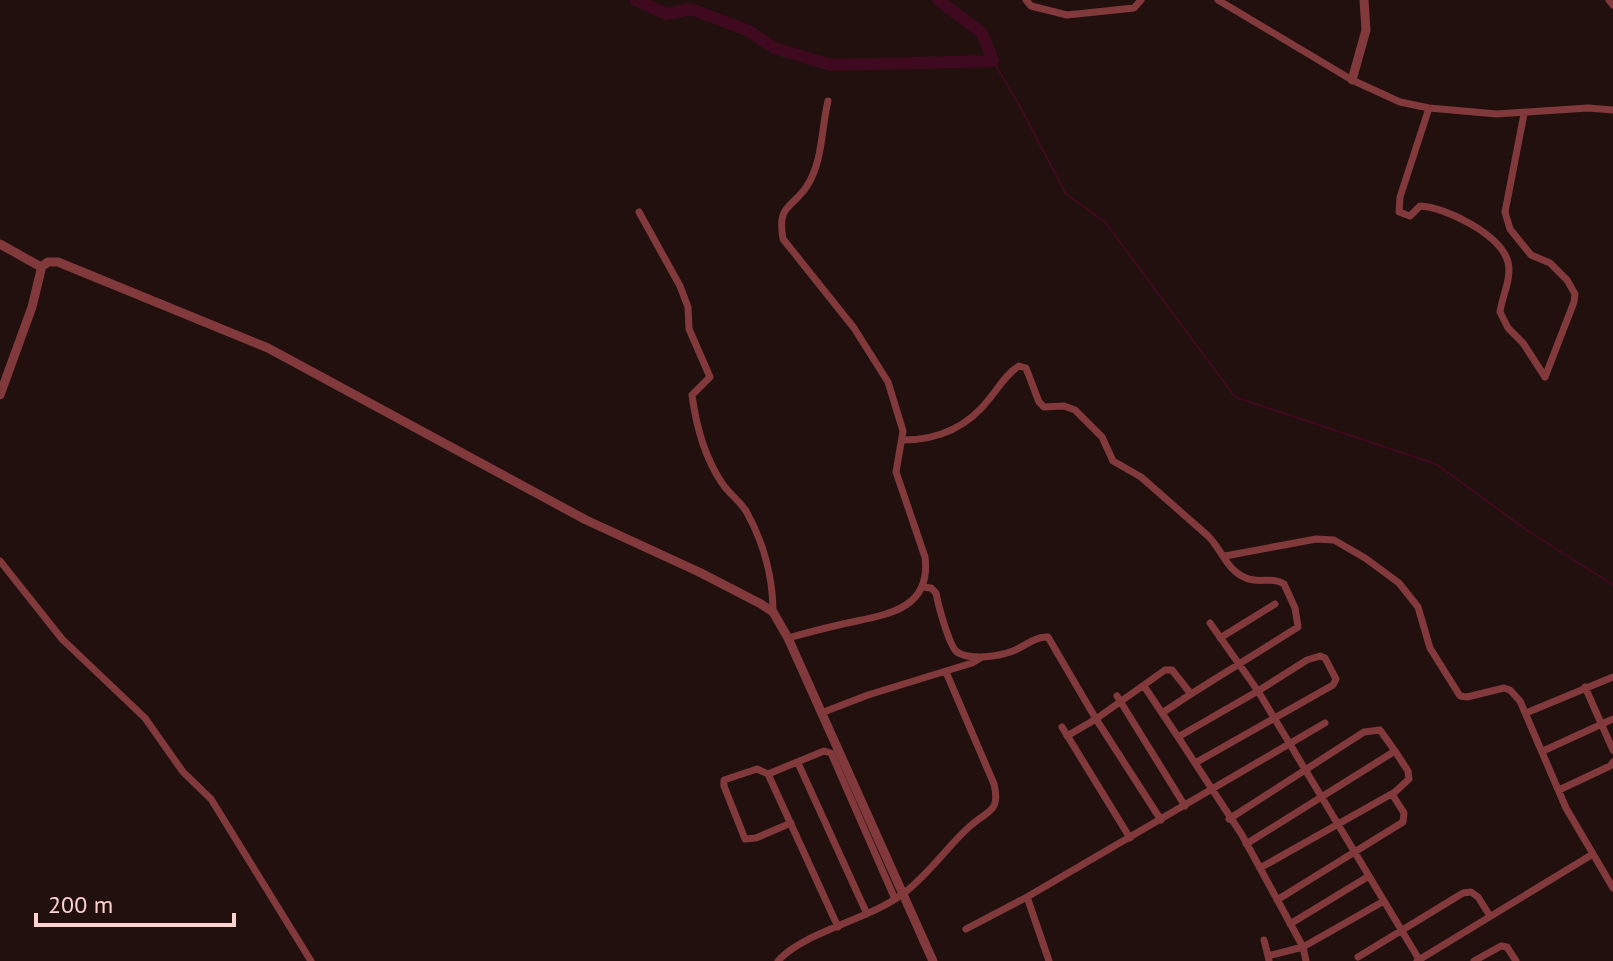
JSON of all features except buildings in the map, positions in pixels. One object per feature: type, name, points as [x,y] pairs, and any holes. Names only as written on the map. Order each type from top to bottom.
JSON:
[{"type":"street","points":[[1026,0],[1031,6],[1078,15],[1134,8],[1141,0]]},
{"type":"street","points":[[1218,0],[1352,80],[1400,102],[1429,108],[1524,114],[1588,108],[1613,110]]},
{"type":"street","points":[[1352,80],[1365,37],[1364,0]]},
{"type":"street","points":[[1609,0],[1613,5]]},
{"type":"street","points":[[788,638],[899,611],[922,587],[925,557],[896,472],[903,440],[900,414],[888,382],[854,328],[783,239],[780,223],[782,211],[806,188],[819,162],[828,101]]},
{"type":"street","points":[[1429,108],[1400,197],[1399,212],[1410,216],[1420,206],[1430,207],[1481,229],[1501,248],[1508,262],[1509,280],[1500,312],[1508,328],[1523,343],[1545,377],[1575,294],[1567,280],[1550,263],[1531,255],[1510,229],[1505,212],[1524,114]]},
{"type":"street","points":[[639,212],[680,286],[688,307],[689,329],[710,377],[692,395],[707,456],[724,486],[746,512],[759,539],[773,589],[773,612],[788,638],[899,896]]},
{"type":"street","points":[[0,244],[41,267]]},
{"type":"street","points":[[0,395],[39,284],[41,267],[48,262],[58,262],[268,348],[586,520],[699,572],[773,612]]},
{"type":"street","points":[[903,440],[935,438],[968,421],[984,406],[1011,370],[1019,366],[1026,368],[1039,402],[1044,407],[1064,406],[1075,410],[1102,437],[1113,461],[1141,477],[1216,543],[1228,565],[1248,580],[1273,579],[1284,584],[1295,608],[1298,627],[1162,713]]},
{"type":"street","points":[[1225,556],[1316,539],[1334,540],[1399,583],[1418,607],[1430,648],[1460,696],[1507,689],[1520,701],[1566,808],[1613,888]]},
{"type":"street","points":[[0,561],[62,639],[145,718],[183,772],[211,799],[311,961]]},
{"type":"street","points":[[922,587],[931,588],[936,593],[955,651],[982,657]]},
{"type":"street","points":[[1220,638],[1275,604]]},
{"type":"street","points":[[1210,623],[1258,691],[1419,961],[1593,854]]},
{"type":"street","points":[[821,713],[982,657],[1011,652],[1041,637],[1048,637],[1161,820]]},
{"type":"street","points":[[1178,737],[1307,660],[1320,656],[1325,658],[1335,672],[1333,685],[1195,763]]},
{"type":"street","points":[[1067,736],[1165,670],[1178,674],[1191,694]]},
{"type":"street","points":[[778,961],[789,950],[899,896],[944,856],[968,827],[994,808],[997,801],[994,784],[946,672]]},
{"type":"street","points":[[1526,713],[1613,677]]},
{"type":"street","points":[[1144,686],[1246,844],[1303,947],[1306,961]]},
{"type":"street","points":[[1585,687],[1613,750]]},
{"type":"street","points":[[1119,699],[1185,806]]},
{"type":"street","points":[[1543,751],[1613,719]]},
{"type":"street","points":[[966,929],[1130,838],[1325,723]]},
{"type":"street","points":[[1062,727],[1130,838]]},
{"type":"street","points":[[1229,819],[1373,729],[1380,730],[1408,771],[1409,779],[1392,794],[1260,868]]},
{"type":"street","points":[[768,774],[824,751],[831,753],[933,961]]},
{"type":"street","points":[[1246,844],[1395,751]]},
{"type":"street","points":[[1559,790],[1613,762]]},
{"type":"street","points":[[798,763],[867,914]]},
{"type":"street","points":[[791,823],[745,839],[724,780],[757,769],[768,774],[791,823],[838,927]]},
{"type":"street","points":[[1277,900],[1403,822],[1404,813],[1392,794]]},
{"type":"street","points":[[1290,924],[1369,876]]},
{"type":"street","points":[[1358,957],[1463,893],[1471,892],[1478,897],[1490,916]]},
{"type":"street","points":[[1027,897],[1049,961]]},
{"type":"street","points":[[1264,940],[1268,958],[1303,947],[1384,901]]},
{"type":"street","points":[[1474,961],[1501,946],[1507,947],[1516,961]]},
{"type":"waterway","points":[[636,0],[666,14],[691,9],[749,31],[774,48],[831,65],[993,61],[982,33],[938,0]]},
{"type":"waterway","points":[[993,61],[1066,194],[1105,222],[1235,397],[1436,464],[1528,531],[1613,585]]}]
